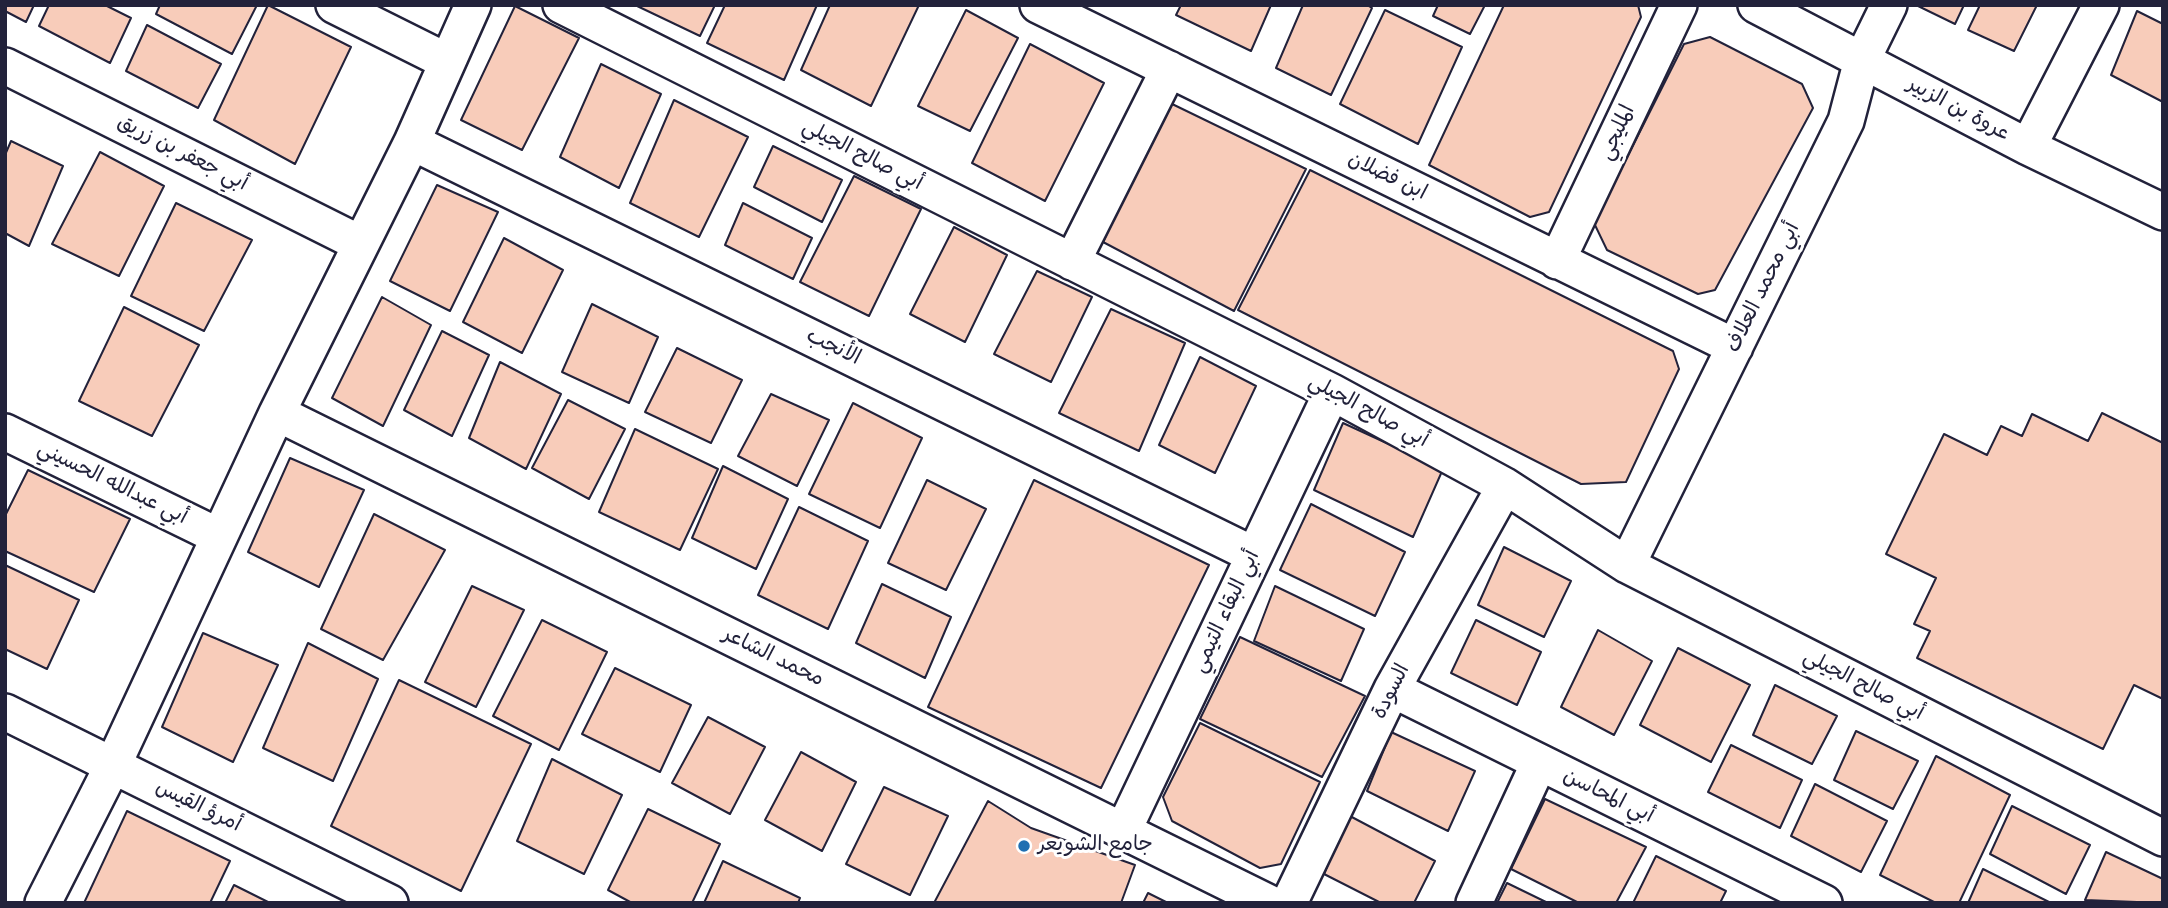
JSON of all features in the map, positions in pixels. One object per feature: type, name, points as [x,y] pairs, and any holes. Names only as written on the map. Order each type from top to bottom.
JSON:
[{"type":"street","points":[[334,5],[446,61]]},
{"type":"street","points":[[44,903],[113,765],[218,536],[359,243],[412,142],[472,5]]},
{"type":"street","name":"أبي صالح الجيلي","points":[[561,5],[1332,392],[1505,486],[1627,565],[2163,838]]},
{"type":"street","name":"ابن فضلان","points":[[1038,5],[1735,347]]},
{"type":"street","name":"المليجي","points":[[1558,261],[1679,5]]},
{"type":"street","name":"عروة بن الزبير","points":[[1756,5],[2028,147],[2163,212]]},
{"type":"street","name":"أبي محمد العلاف","points":[[1627,565],[1846,121],[1862,60],[1889,5]]},
{"type":"street","points":[[2028,147],[2101,5]]},
{"type":"street","name":"أبي جعفر بن زريق","points":[[5,65],[359,243]]},
{"type":"street","points":[[1072,262],[1169,69]]},
{"type":"street","name":"الأنجب","points":[[412,142],[1254,555]]},
{"type":"street","name":"أبي البقاء التيمي","points":[[1124,831],[1332,392]]},
{"type":"street","name":"محمد الشاعر","points":[[277,413],[1269,903]]},
{"type":"street","name":"أبي عبدالله الحسيني","points":[[5,432],[218,536]]},
{"type":"street","name":"السودة","points":[[1289,903],[1392,689],[1505,486]]},
{"type":"street","name":"أبي المحاسن","points":[[1392,689],[1824,903]]},
{"type":"street","name":"أمرؤ القيس","points":[[5,712],[390,903]]},
{"type":"street","points":[[1474,903],[1539,763]]},
{"type":"building","points":[[5,5],[34,5],[26,22],[5,11]]},
{"type":"building","points":[[49,5],[105,5],[131,18],[110,63],[39,26]]},
{"type":"building","points":[[160,5],[257,5],[232,54],[156,14]]},
{"type":"building","points":[[268,5],[351,47],[295,164],[214,120]]},
{"type":"building","points":[[635,5],[715,5],[700,36]]},
{"type":"building","points":[[725,5],[817,5],[784,80],[707,43]]},
{"type":"building","points":[[830,5],[919,5],[871,106],[801,70]]},
{"type":"building","points":[[1181,5],[1271,5],[1251,51],[1176,15]]},
{"type":"building","points":[[1303,5],[1367,5],[1372,8],[1331,95],[1276,68]]},
{"type":"building","points":[[1438,5],[1485,5],[1470,34],[1433,16]]},
{"type":"building","points":[[1504,5],[1638,5],[1641,17],[1549,212],[1530,217],[1429,165]]},
{"type":"building","points":[[1916,5],[1964,5],[1955,24]]},
{"type":"building","points":[[1980,5],[2037,5],[2014,51],[1968,30]]},
{"type":"building","points":[[515,6],[579,38],[522,150],[461,120]]},
{"type":"building","points":[[966,10],[1018,38],[970,131],[918,106]]},
{"type":"building","points":[[1385,10],[1462,47],[1418,144],[1340,104]]},
{"type":"building","points":[[2137,11],[2163,24],[2163,102],[2111,75]]},
{"type":"building","points":[[147,25],[221,64],[198,108],[126,71]]},
{"type":"building","points":[[1710,37],[1802,84],[1813,108],[1715,290],[1698,294],[1607,250],[1594,223],[1684,44]]},
{"type":"building","points":[[1030,44],[1104,83],[1045,201],[972,163]]},
{"type":"building","points":[[601,64],[661,94],[619,188],[560,157]]},
{"type":"building","points":[[674,100],[748,137],[699,237],[630,203]]},
{"type":"building","points":[[1168,102],[1306,169],[1234,311],[1103,242]]},
{"type":"building","points":[[11,141],[63,166],[29,246],[5,233],[5,155]]},
{"type":"building","points":[[773,146],[842,180],[822,222],[754,187]]},
{"type":"building","points":[[100,152],[164,186],[119,276],[52,244]]},
{"type":"building","points":[[1310,170],[1673,351],[1679,369],[1626,482],[1581,484],[1238,310]]},
{"type":"building","points":[[854,176],[921,209],[869,316],[800,282]]},
{"type":"building","points":[[437,185],[498,212],[450,311],[390,281]]},
{"type":"building","points":[[176,203],[252,240],[204,331],[131,296]]},
{"type":"building","points":[[743,203],[812,238],[793,279],[725,245]]},
{"type":"building","points":[[954,227],[1007,255],[965,342],[910,314]]},
{"type":"building","points":[[504,238],[563,270],[522,353],[463,322]]},
{"type":"building","points":[[1037,271],[1092,297],[1051,382],[994,354]]},
{"type":"building","points":[[382,297],[431,325],[383,426],[332,398]]},
{"type":"building","points":[[592,304],[658,337],[629,403],[562,372]]},
{"type":"building","points":[[124,307],[199,345],[152,436],[79,401]]},
{"type":"building","points":[[1111,309],[1185,343],[1139,451],[1059,413]]},
{"type":"building","points":[[442,331],[489,355],[452,436],[404,410]]},
{"type":"building","points":[[677,348],[742,380],[711,443],[645,412]]},
{"type":"building","points":[[1200,357],[1256,386],[1215,473],[1159,445]]},
{"type":"building","points":[[500,362],[561,394],[526,469],[469,438]]},
{"type":"building","points":[[771,394],[829,420],[797,486],[738,456]]},
{"type":"building","points":[[568,400],[625,429],[589,499],[532,468]]},
{"type":"building","points":[[853,403],[922,438],[880,528],[809,494]]},
{"type":"building","points":[[2102,413],[2163,443],[2163,699],[2134,685],[2103,749],[1917,658],[1930,631],[1914,624],[1936,578],[1886,554],[1944,434],[1987,455],[2001,426],[2022,436],[2032,414],[2088,441]]},
{"type":"building","points":[[1343,423],[1443,469],[1413,537],[1314,490]]},
{"type":"building","points":[[635,429],[718,469],[680,550],[599,512]]},
{"type":"building","points":[[290,458],[364,490],[319,587],[248,552]]},
{"type":"building","points":[[723,466],[788,499],[756,569],[692,538]]},
{"type":"building","points":[[28,470],[130,519],[94,592],[5,551],[5,516]]},
{"type":"building","points":[[927,480],[986,509],[946,590],[888,563]]},
{"type":"building","points":[[1034,480],[1209,565],[1101,788],[928,707]]},
{"type":"building","points":[[1311,504],[1405,552],[1375,616],[1280,570]]},
{"type":"building","points":[[799,507],[868,541],[828,629],[758,595]]},
{"type":"building","points":[[374,514],[445,550],[383,660],[321,629]]},
{"type":"building","points":[[1504,547],[1571,581],[1544,637],[1478,605]]},
{"type":"building","points":[[5,565],[79,600],[47,669],[5,649]]},
{"type":"building","points":[[882,584],[951,617],[925,678],[856,643]]},
{"type":"building","points":[[472,586],[524,610],[476,707],[425,682]]},
{"type":"building","points":[[1275,586],[1364,629],[1341,681],[1254,641]]},
{"type":"building","points":[[542,620],[607,652],[559,750],[493,716]]},
{"type":"building","points":[[1476,620],[1541,652],[1517,705],[1451,673]]},
{"type":"building","points":[[1598,630],[1652,661],[1614,735],[1561,707]]},
{"type":"building","points":[[203,633],[278,665],[233,762],[162,727]]},
{"type":"building","points":[[1240,637],[1365,696],[1322,777],[1200,719]]},
{"type":"building","points":[[308,643],[378,679],[333,781],[263,748]]},
{"type":"building","points":[[1678,648],[1750,685],[1711,762],[1640,725]]},
{"type":"building","points":[[615,668],[691,705],[660,772],[582,734]]},
{"type":"building","points":[[399,680],[531,744],[461,891],[331,826]]},
{"type":"building","points":[[1775,685],[1837,716],[1812,764],[1753,735]]},
{"type":"building","points":[[708,717],[765,747],[730,814],[672,783]]},
{"type":"building","points":[[1200,723],[1320,782],[1281,864],[1260,868],[1172,821],[1163,797]]},
{"type":"building","points":[[1856,731],[1918,761],[1893,809],[1834,780]]},
{"type":"building","points":[[1391,732],[1475,771],[1448,831],[1367,791]]},
{"type":"building","points":[[1731,745],[1802,780],[1780,828],[1708,792]]},
{"type":"building","points":[[801,752],[856,782],[822,851],[765,820]]},
{"type":"building","points":[[1936,756],[2010,795],[1959,903],[1936,903],[1880,875]]},
{"type":"building","points":[[552,759],[622,795],[584,874],[517,841]]},
{"type":"building","points":[[1815,784],[1887,821],[1861,872],[1791,836]]},
{"type":"building","points":[[884,787],[948,816],[910,895],[846,864]]},
{"type":"building","points":[[1545,799],[1646,847],[1616,903],[1579,903],[1511,869]]},
{"type":"building","name":"جامع الشويعر","points":[[988,801],[1031,828],[1135,865],[1121,903],[934,903]]},
{"type":"building","points":[[2012,806],[2090,845],[2066,894],[1990,854]]},
{"type":"building","points":[[648,809],[720,844],[692,903],[632,903],[608,890]]},
{"type":"building","points":[[127,811],[230,861],[210,903],[84,903]]},
{"type":"building","points":[[1348,815],[1435,861],[1414,903],[1381,903],[1324,874]]},
{"type":"building","points":[[2106,852],[2163,879],[2163,903],[2085,900]]},
{"type":"building","points":[[1656,856],[1726,891],[1720,903],[1633,903]]},
{"type":"building","points":[[723,861],[800,898],[798,903],[704,903]]},
{"type":"building","points":[[1983,869],[2051,903],[1968,903]]},
{"type":"building","points":[[1507,883],[1548,903],[1497,903]]},
{"type":"building","points":[[234,885],[270,903],[225,903]]},
{"type":"building","points":[[1148,893],[1168,903],[1143,903]]},
{"type":"place","name":"جامع الشويعر","points":[[1024,846]]}]
